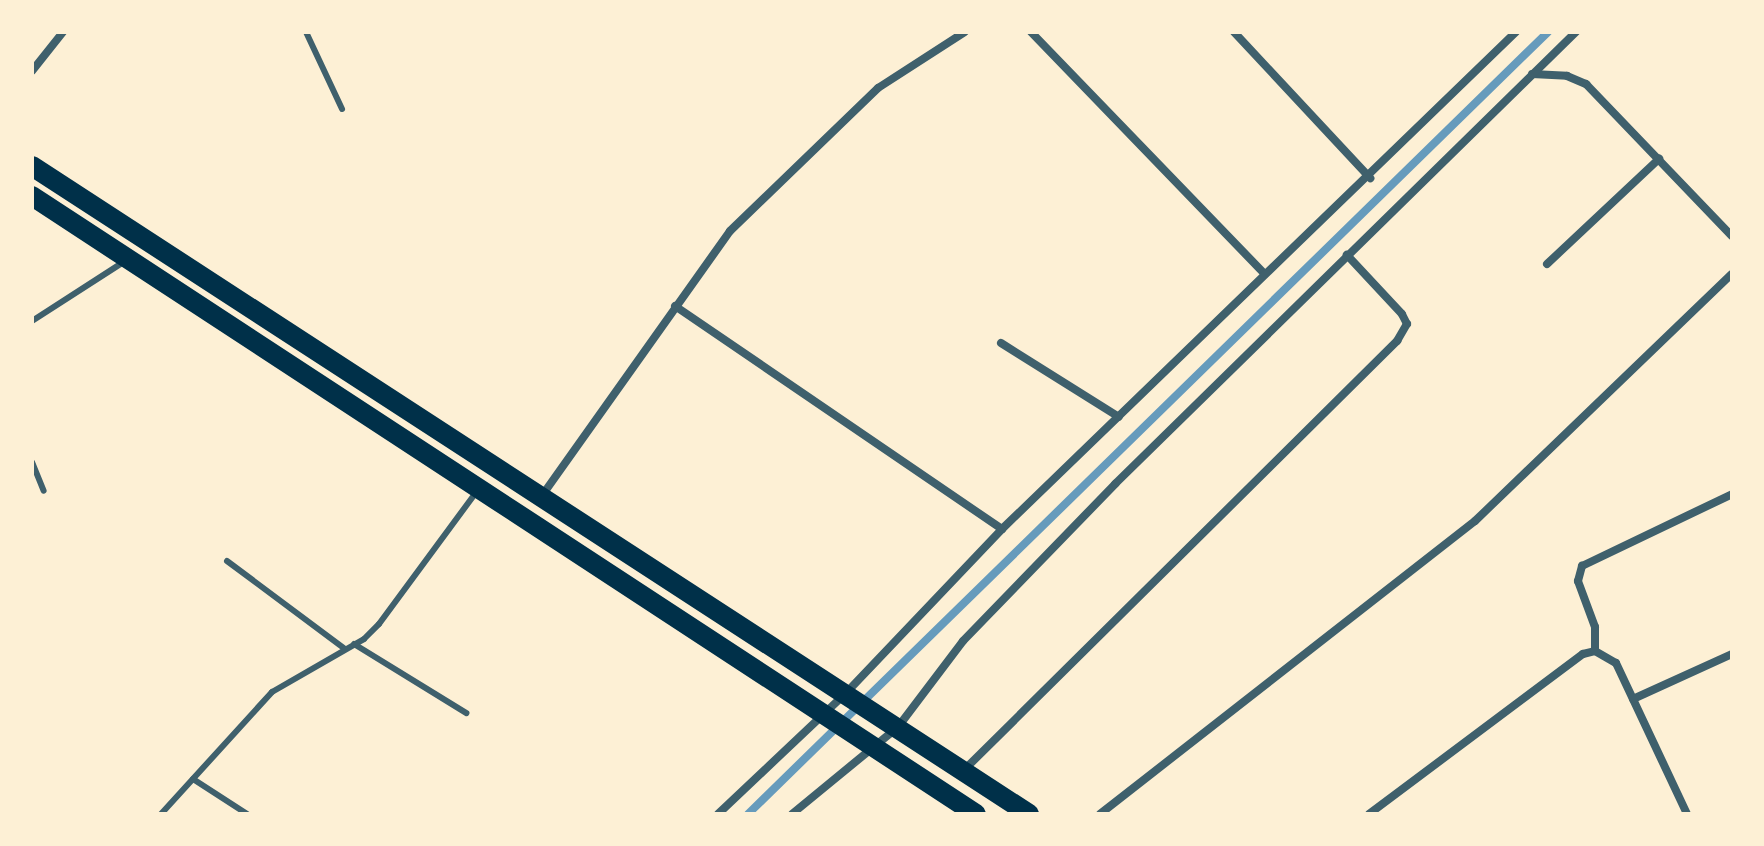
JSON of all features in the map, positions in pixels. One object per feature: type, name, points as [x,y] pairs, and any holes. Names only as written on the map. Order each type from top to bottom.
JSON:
[{"type":"main road","points":[[32,166],[1029,814]]},
{"type":"main road","points":[[32,196],[829,713],[976,814]]},
{"type":"street","points":[[32,71],[63,32]]},
{"type":"street","points":[[541,497],[730,231],[878,88],[965,32]]},
{"type":"street","points":[[1031,32],[1264,273]]},
{"type":"street","points":[[1234,32],[1370,178]]},
{"type":"street","points":[[718,814],[851,696],[1002,529],[1264,273],[1370,178],[1516,32]]},
{"type":"street","points":[[792,814],[893,724],[963,641],[1347,255],[1576,32]]},
{"type":"street","points":[[1532,74],[1567,76],[1586,84],[1732,236]]},
{"type":"street","points":[[1547,264],[1659,159]]},
{"type":"street","points":[[963,771],[1397,341],[1407,324],[1402,314],[1347,255]]},
{"type":"street","points":[[1100,814],[1475,521],[1732,274]]},
{"type":"street","points":[[675,306],[1002,529]]},
{"type":"street","points":[[1001,343],[1119,417]]},
{"type":"street","points":[[1595,651],[1595,627],[1578,581],[1582,566],[1732,494]]},
{"type":"street","points":[[1369,814],[1583,654],[1595,651],[1616,663],[1687,814]]},
{"type":"street","points":[[1633,699],[1732,654]]},
{"type":"lane","points":[[306,32],[342,109]]},
{"type":"lane","points":[[32,321],[128,259]]},
{"type":"lane","points":[[32,462],[44,491]]},
{"type":"lane","points":[[161,814],[272,692],[354,644],[379,624],[479,488]]},
{"type":"lane","points":[[227,561],[345,649]]},
{"type":"lane","points":[[354,644],[466,713]]},
{"type":"lane","points":[[193,779],[247,814]]},
{"type":"waterway","points":[[748,814],[1548,32]]}]
